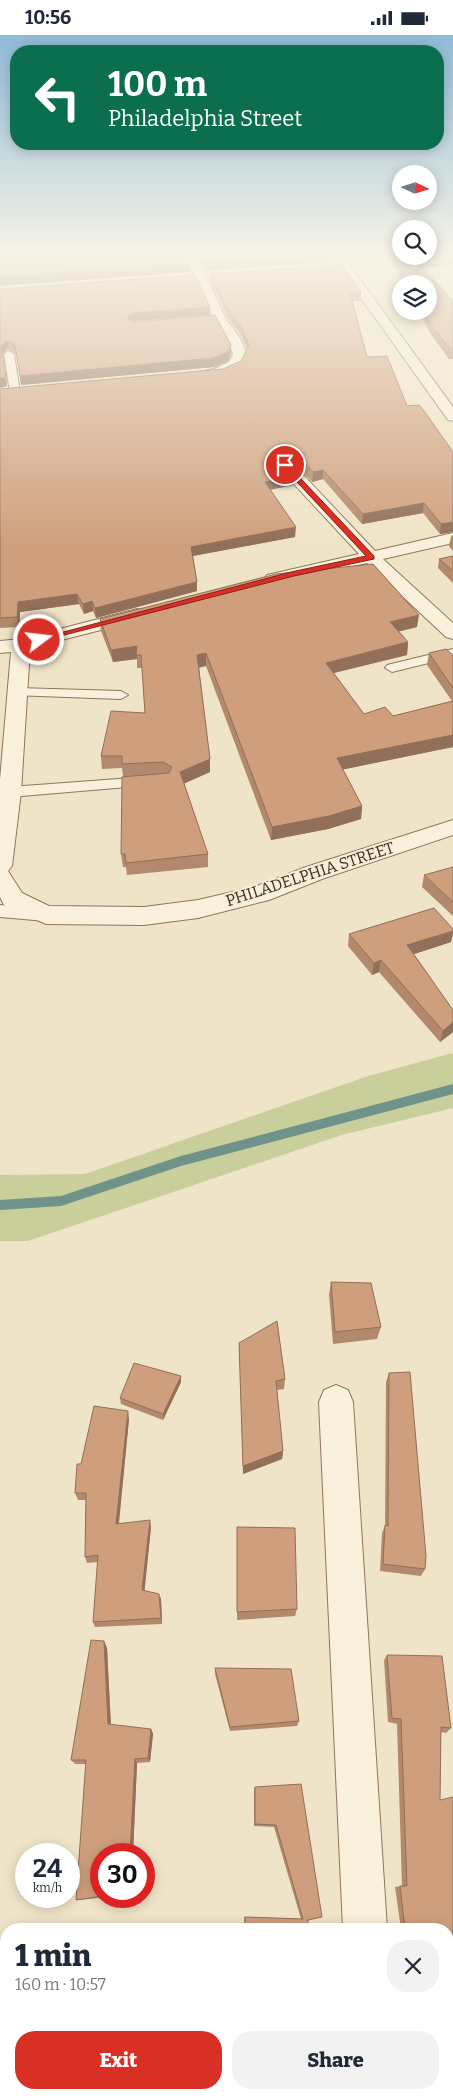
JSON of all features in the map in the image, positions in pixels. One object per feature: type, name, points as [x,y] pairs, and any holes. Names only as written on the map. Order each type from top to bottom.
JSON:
[{"type":"street","points":[[188,376],[217,373],[235,365],[239,352]]},
{"type":"street","points":[[406,352],[453,417]]},
{"type":"street","points":[[0,393],[19,392]]},
{"type":"street","points":[[285,465],[371,557],[453,633]]},
{"type":"street","points":[[256,584],[453,538]]},
{"type":"street","points":[[0,647],[21,645],[152,611]]},
{"type":"street","points":[[0,866],[10,792],[21,645]]},
{"type":"street","name":"PHILADELPHIA STREET","points":[[0,877],[13,899],[46,915],[144,916],[198,909],[260,894],[314,873],[453,827]]},
{"type":"street","points":[[336,1401],[365,1923]]},
{"type":"lane","points":[[9,354],[19,392]]},
{"type":"lane","points":[[392,669],[453,653]]},
{"type":"lane","points":[[17,692],[121,695]]},
{"type":"lane","points":[[10,792],[164,781]]},
{"type":"lane","name":"PHILADELPHIA STREET","points":[[0,911],[46,915]]},
{"type":"green space","points":[[453,1053],[453,1108],[342,1135],[28,1241],[0,1241],[0,1175],[85,1174],[368,1076]]},
{"type":"building","points":[[0,352],[2,352],[6,378],[0,378]]},
{"type":"building","points":[[16,352],[227,352],[213,358],[20,376]]},
{"type":"building","points":[[245,352],[366,352],[367,357],[387,356],[407,406],[419,405],[453,452],[453,522],[441,524],[424,503],[363,514],[323,470],[313,472],[293,451],[285,449],[278,452],[276,457],[293,476],[265,482],[296,527],[191,547],[197,582],[95,608],[92,601],[83,604],[77,594],[18,602],[17,617],[0,618],[0,389],[223,369],[241,361]]},
{"type":"building","points":[[453,556],[453,571],[439,559]]},
{"type":"building","points":[[373,564],[419,615],[390,622],[408,642],[326,663],[364,714],[385,707],[393,716],[453,701],[453,735],[337,758],[362,806],[329,816],[272,827],[206,653],[197,655],[210,759],[180,772],[208,854],[126,863],[125,854],[121,854],[122,777],[169,773],[172,767],[163,762],[122,764],[122,756],[101,756],[111,711],[145,713],[141,655],[136,655],[137,646],[111,650],[100,619],[276,574]]},
{"type":"building","points":[[446,649],[453,655],[453,688],[429,653]]},
{"type":"building","points":[[453,867],[453,902],[424,875]]},
{"type":"building","points":[[434,908],[453,931],[407,945],[453,1010],[453,1022],[443,1031],[381,960],[374,963],[349,934]]},
{"type":"building","points":[[331,1282],[371,1283],[381,1327],[335,1332]]},
{"type":"building","points":[[277,1321],[285,1379],[276,1381],[283,1451],[243,1466],[239,1343]]},
{"type":"building","points":[[134,1363],[181,1376],[163,1414],[120,1398]]},
{"type":"building","points":[[410,1372],[426,1556],[425,1569],[383,1564],[385,1525],[388,1526],[389,1373]]},
{"type":"building","points":[[94,1406],[128,1411],[116,1524],[150,1520],[142,1590],[159,1594],[161,1618],[93,1622],[98,1555],[85,1557],[86,1493],[75,1493],[77,1464],[81,1464]]},
{"type":"building","points":[[237,1527],[295,1528],[297,1609],[237,1612]]},
{"type":"building","points":[[91,1640],[104,1641],[108,1724],[151,1729],[148,1758],[135,1759],[131,1843],[90,1843],[90,1898],[80,1899],[80,1844],[86,1760],[71,1760]]},
{"type":"building","points":[[387,1655],[442,1656],[451,1728],[441,1727],[440,1800],[453,1797],[453,1923],[404,1923],[400,1886],[407,1886],[401,1719],[392,1718]]},
{"type":"building","points":[[215,1668],[291,1669],[299,1721],[230,1727]]},
{"type":"building","points":[[301,1784],[322,1917],[308,1920],[308,1923],[245,1923],[245,1917],[303,1919],[276,1825],[255,1824],[255,1787]]},
{"type":"waterway","points":[[0,1205],[61,1201],[181,1161],[453,1089]]},
{"type":"route","points":[[39,640],[293,574],[371,557],[285,465]]}]
